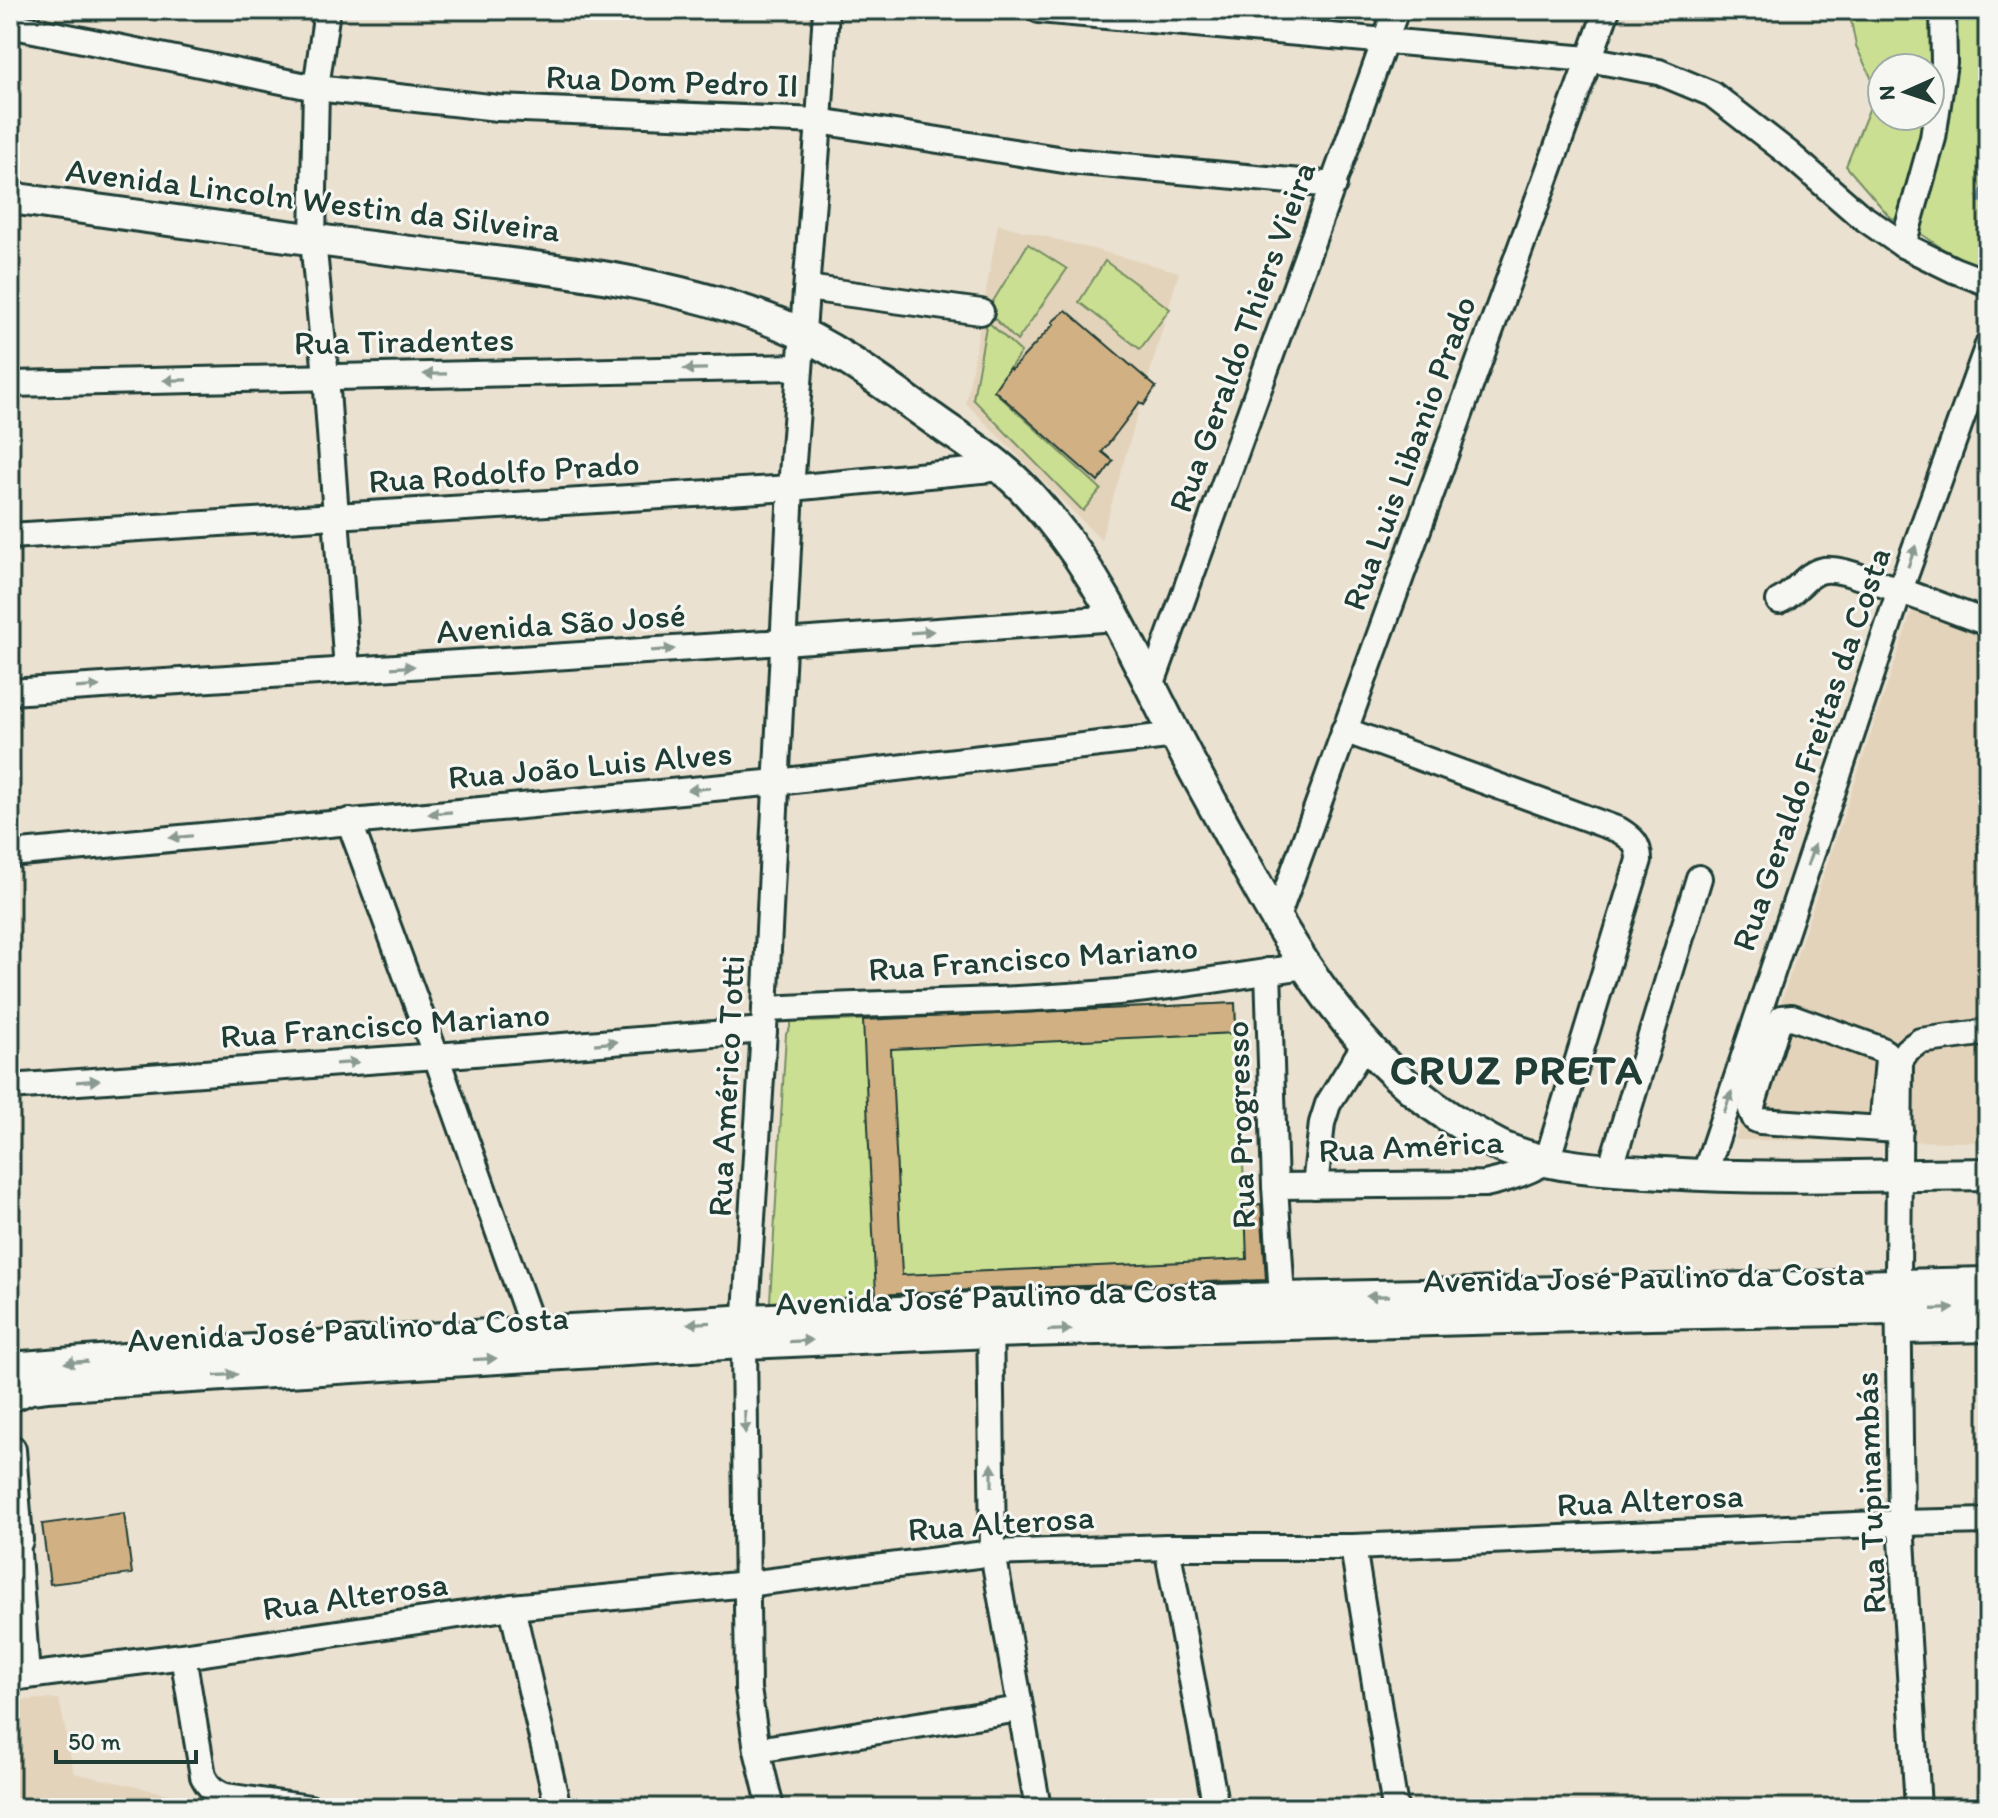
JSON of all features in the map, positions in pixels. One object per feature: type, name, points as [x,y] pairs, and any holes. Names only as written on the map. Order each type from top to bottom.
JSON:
[{"type":"main road","name":"Avenida Lincoln Westin da Silveira","points":[[10,198],[606,276],[722,303],[802,334],[894,391],[1002,468]]},
{"type":"main road","points":[[1002,468],[1029,493],[1094,579],[1276,920],[1305,966],[1365,1044],[1394,1075],[1421,1097],[1506,1149],[1547,1161],[1610,1170],[1704,1176],[1988,1174]]},
{"type":"main road","name":"Avenida José Paulino da Costa","points":[[1899,1308],[1988,1283]]},
{"type":"main road","name":"Avenida José Paulino da Costa","points":[[10,1368],[165,1367],[991,1320],[1283,1311],[1988,1307]]},
{"type":"main road","name":"Avenida José Paulino da Costa","points":[[10,1396],[30,1388],[165,1367]]},
{"type":"main road","points":[[10,1450],[14,1543]]},
{"type":"street","points":[[327,10],[316,88],[313,240],[347,670]]},
{"type":"street","points":[[826,10],[807,288],[981,312]]},
{"type":"street","points":[[1039,10],[1588,59],[1659,72],[1712,94],[1788,153],[1858,214],[1903,245],[1988,283]]},
{"type":"street","name":"Rua Geraldo Thiers Vieira","points":[[1151,686],[1396,10]]},
{"type":"street","name":"Rua Luis Libanio Prado","points":[[1276,920],[1607,10]]},
{"type":"street","points":[[1903,245],[1933,138],[1944,63],[1943,10]]},
{"type":"street","name":"Rua Dom Pedro II","points":[[10,25],[316,88],[498,108],[819,121],[1070,161],[1334,185]]},
{"type":"street","name":"Rua Américo Totti","points":[[771,1808],[757,1750],[748,1689],[745,1332],[791,488],[807,288]]},
{"type":"street","name":"Rua Geraldo Freitas da Costa","points":[[1704,1176],[1900,590],[1988,345]]},
{"type":"street","name":"Rua Tiradentes","points":[[10,384],[800,367]]},
{"type":"street","name":"Rua Rodolfo Prado","points":[[10,536],[791,488],[1002,468]]},
{"type":"street","points":[[1779,601],[1814,573],[1825,570],[1857,576],[1988,623]]},
{"type":"street","name":"Avenida São José","points":[[10,692],[1116,618]]},
{"type":"street","points":[[1344,730],[1619,830],[1635,842],[1639,851],[1635,876],[1547,1161]]},
{"type":"street","name":"Rua João Luis Alves","points":[[10,854],[777,782],[1176,735]]},
{"type":"street","points":[[349,821],[436,1056],[536,1344]]},
{"type":"street","points":[[1610,1170],[1699,878]]},
{"type":"street","name":"Rua Francisco Mariano","points":[[10,1087],[436,1056],[764,1020],[860,1003],[1065,996],[1212,981],[1305,966]]},
{"type":"street","name":"Rua Progresso","points":[[1268,971],[1275,1186],[1283,1311]]},
{"type":"street","points":[[1792,1017],[1886,1053],[1891,1130],[1755,1119],[1751,1110],[1782,1018],[1792,1017]]},
{"type":"street","points":[[1891,1130],[1900,1061],[1907,1050],[1920,1041],[1988,1032]]},
{"type":"street","points":[[1315,1186],[1322,1123],[1328,1104],[1365,1044]]},
{"type":"street","name":"Rua Tupinambás","points":[[1891,1130],[1899,1175],[1901,1523],[1918,1808]]},
{"type":"street","name":"Rua América","points":[[1275,1186],[1485,1184],[1531,1171],[1547,1161]]},
{"type":"street","points":[[1899,1308],[1988,1329]]},
{"type":"street","points":[[991,1320],[993,1553],[1038,1808]]},
{"type":"street","name":"Rua Alterosa","points":[[18,1677],[512,1607],[747,1584],[993,1553],[1167,1547],[1353,1547],[1988,1521]]},
{"type":"street","points":[[14,1543],[18,1677]]},
{"type":"street","points":[[1167,1547],[1216,1808]]},
{"type":"street","points":[[1353,1547],[1395,1808]]},
{"type":"street","points":[[512,1607],[558,1808]]},
{"type":"street","points":[[183,1656],[207,1785],[225,1796],[310,1808]]},
{"type":"street","points":[[757,1750],[1020,1709]]},
{"type":"shaded area","points":[[998,224],[1179,272],[1101,540],[966,403]]},
{"type":"shaded area","points":[[1919,590],[1988,615],[1988,1142],[1735,1140]]},
{"type":"shaded area","points":[[59,1699],[74,1773],[233,1808],[10,1808],[10,1700]]},
{"type":"green space","points":[[1849,10],[1988,10],[1988,270],[1971,269],[1926,237],[1889,216],[1846,166],[1866,117],[1866,132],[1946,132],[1946,52],[1866,52],[1866,67],[1856,46]]},
{"type":"green space","points":[[1028,244],[1067,269],[1017,341],[987,311]]},
{"type":"green space","points":[[1105,261],[1170,309],[1140,349],[1079,302]]},
{"type":"green space","points":[[987,321],[1021,352],[994,391],[1101,489],[1083,511],[973,399]]},
{"type":"green space","points":[[1235,1003],[1245,1205],[1271,1203],[1276,1290],[781,1309],[770,1301],[786,1034],[790,1021]]},
{"type":"building","points":[[1066,310],[1156,387],[1144,405],[1140,402],[1102,452],[1113,461],[1098,482],[994,390],[1009,368],[1011,370]]},
{"type":"building","points":[[1235,1003],[1236,1033],[891,1049],[902,1275],[1247,1259],[1245,1206],[1261,1204],[1266,1280],[876,1295],[863,1020]]},
{"type":"building","points":[[124,1513],[132,1574],[50,1584],[42,1524]]},
{"type":"waterway","points":[[1980,200],[1988,176]]},
{"type":"district","name":"CRUZ PRETA","points":[[1517,1069]]}]
